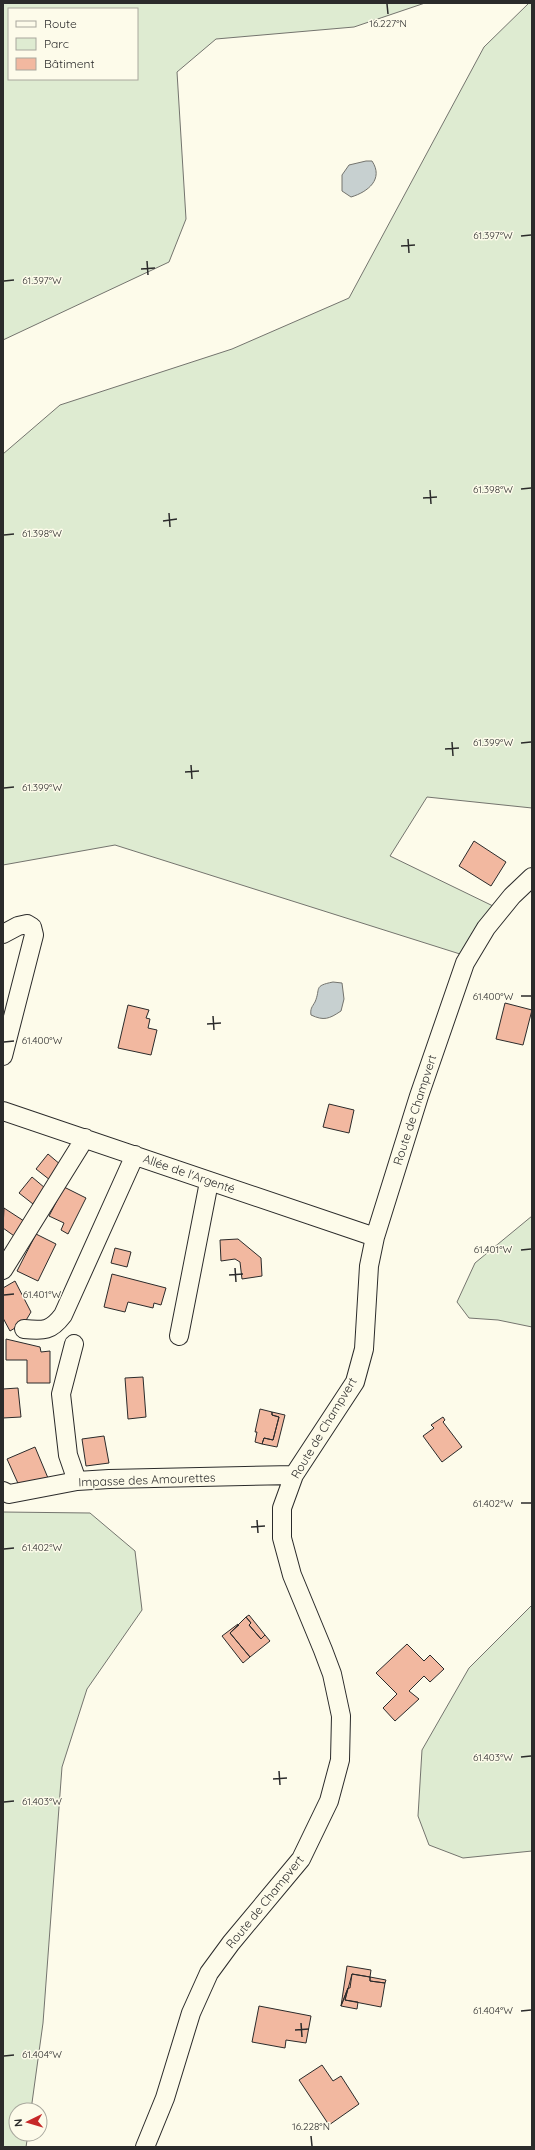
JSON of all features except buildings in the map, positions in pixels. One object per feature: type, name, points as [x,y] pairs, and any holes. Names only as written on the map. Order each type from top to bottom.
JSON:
[{"type":"street","name":"Route de Champvert","points":[[144,2147],[164,2098],[191,2013],[209,1974],[231,1943],[301,1859],[329,1801],[340,1760],[341,1716],[332,1674],[292,1576],[282,1538],[282,1508],[294,1475],[355,1382],[364,1349],[369,1266],[375,1237],[417,1103],[465,963],[486,928],[512,896],[532,877]]},
{"type":"street","points":[[3,934],[18,926],[27,924],[32,927],[34,935],[6,1039],[3,1056]]},
{"type":"street","name":"Allée de l'Argenté","points":[[3,1111],[375,1237]]},
{"type":"street","points":[[3,1270],[85,1138]]},
{"type":"street","points":[[24,1329],[40,1331],[55,1326],[64,1315],[135,1155]]},
{"type":"street","points":[[179,1336],[209,1182]]},
{"type":"street","points":[[74,1344],[61,1394],[68,1455],[78,1481]]},
{"type":"street","name":"Impasse des Amourettes","points":[[3,1491],[9,1494],[78,1481],[108,1479],[294,1475]]},
{"type":"green space","points":[[3,3],[425,3],[354,27],[216,39],[177,72],[186,219],[169,262],[3,340]]},
{"type":"green space","points":[[529,3],[532,3],[532,808],[427,797],[390,856],[493,906],[460,954],[115,845],[3,865],[3,454],[60,405],[232,349],[349,298],[484,47]]},
{"type":"green space","points":[[532,1216],[532,1327],[498,1320],[469,1318],[457,1302],[475,1263]]},
{"type":"green space","points":[[3,1512],[90,1513],[135,1551],[142,1610],[87,1689],[62,1767],[43,2023],[32,2102],[8,2102],[8,2142],[27,2142],[26,2147],[3,2147]]},
{"type":"green space","points":[[532,1605],[532,1851],[463,1858],[429,1845],[418,1816],[422,1750],[469,1668]]},
{"type":"shaded area","points":[[372,161],[376,174],[375,179],[363,192],[351,197],[342,191],[342,175],[349,165]]},
{"type":"shaded area","points":[[333,982],[342,983],[344,999],[341,1011],[326,1018],[319,1018],[311,1015],[311,1010],[320,986]]}]
